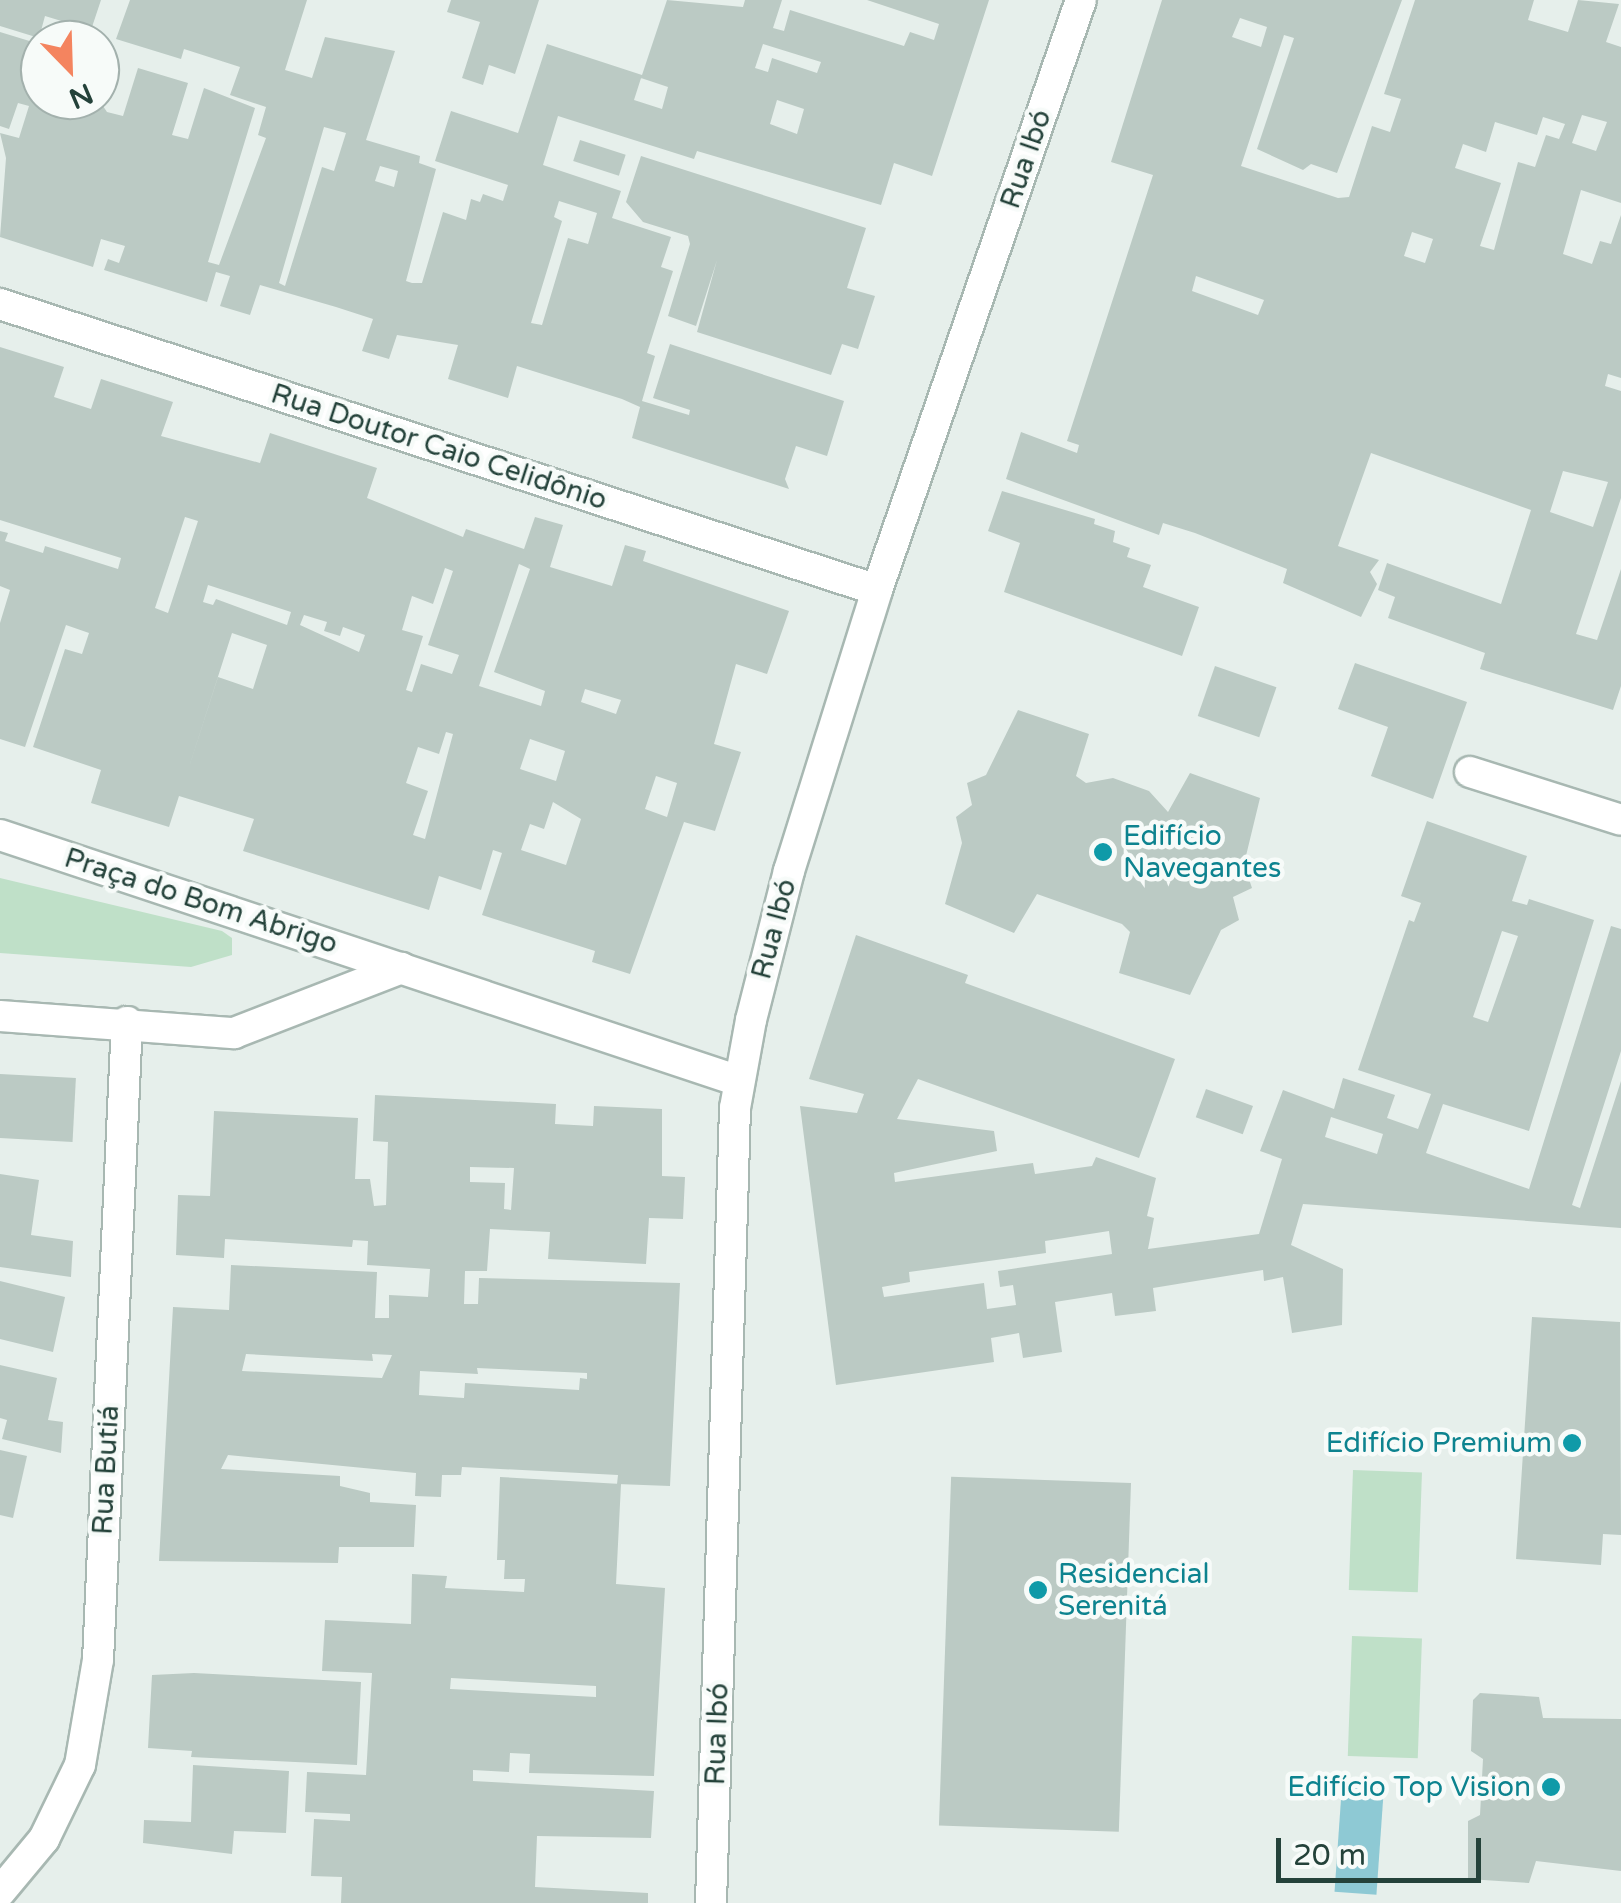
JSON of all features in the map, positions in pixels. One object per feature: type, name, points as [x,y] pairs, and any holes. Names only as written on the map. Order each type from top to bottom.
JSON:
[{"type":"street","name":"Rua Ibó","points":[[712,1903],[740,1081],[789,871],[878,590],[1080,0]]},
{"type":"street","name":"Rua Doutor Caio Celidônio","points":[[0,304],[878,590]]},
{"type":"street","points":[[1470,772],[1621,820]]},
{"type":"street","name":"Praça do Bom Abrigo","points":[[0,834],[740,1081]]},
{"type":"street","name":"Praça do Bom Abrigo","points":[[0,1016],[127,1022],[234,1033],[402,968]]},
{"type":"street","name":"Rua Butiá","points":[[0,1892],[44,1839],[80,1765],[98,1660],[127,1022]]},
{"type":"green space","points":[[0,878],[222,931],[232,938],[232,955],[191,967],[0,953]]},
{"type":"green space","points":[[1353,1470],[1422,1472],[1418,1592],[1349,1590]]},
{"type":"green space","points":[[1352,1636],[1422,1638],[1418,1758],[1348,1756]]},
{"type":"water","points":[[1342,1785],[1384,1788],[1376,1895],[1335,1892]]},
{"type":"building","points":[[0,0],[101,0],[94,20],[45,16],[44,20],[20,20],[20,32],[0,26]]},
{"type":"building","points":[[130,0],[307,0],[285,70],[312,78],[325,37],[395,51],[366,140],[420,156],[419,163],[436,169],[406,281],[422,283],[443,212],[466,220],[471,199],[480,202],[483,194],[503,201],[508,185],[435,161],[451,111],[518,133],[547,44],[642,75],[667,0],[743,7],[745,0],[782,0],[773,28],[784,31],[790,10],[904,46],[910,32],[934,40],[939,24],[867,0],[989,0],[932,176],[894,163],[881,205],[697,151],[694,159],[558,116],[543,165],[621,191],[612,218],[671,237],[661,267],[673,271],[647,353],[655,356],[642,401],[689,415],[690,410],[653,398],[670,344],[844,401],[827,456],[796,446],[785,479],[789,489],[632,438],[640,407],[622,399],[517,366],[508,398],[448,379],[458,345],[397,335],[389,359],[362,351],[373,319],[336,307],[260,285],[250,315],[220,306],[230,276],[216,272],[207,302],[104,270],[108,259],[119,263],[125,246],[101,239],[93,267],[0,237],[6,158],[0,133],[19,138],[25,120],[120,120],[138,68],[188,83],[172,135],[188,139],[204,88],[255,108],[208,262],[219,265],[266,138],[258,135],[266,107],[230,95],[240,67],[184,49],[181,59],[120,40]],"holes":[[[763,44],[821,62],[817,73],[772,58],[768,72],[755,68]],[[641,78],[668,87],[662,109],[634,100]],[[777,100],[804,109],[797,134],[770,124]],[[324,127],[346,133],[334,171],[322,167],[285,286],[279,283]],[[380,166],[398,171],[394,187],[375,181]],[[559,201],[597,213],[588,244],[568,238],[542,325],[531,323],[562,221],[554,217]]]},
{"type":"building","points":[[451,0],[539,0],[515,74],[489,65],[483,85],[462,78],[480,22],[447,12]]},
{"type":"building","points":[[1162,0],[1402,0],[1337,173],[1311,164],[1303,170],[1257,149],[1294,38],[1284,35],[1241,166],[1338,198],[1349,197],[1372,126],[1390,132],[1401,99],[1384,94],[1415,0],[1534,0],[1528,20],[1568,32],[1578,0],[1619,4],[1606,42],[1621,47],[1621,203],[1581,190],[1563,254],[1592,264],[1600,241],[1611,244],[1621,215],[1621,378],[1608,374],[1605,386],[1621,391],[1621,498],[1576,634],[1597,640],[1621,569],[1621,686],[1613,710],[1480,669],[1485,653],[1388,618],[1395,597],[1378,590],[1387,563],[1501,604],[1531,510],[1371,453],[1338,546],[1379,560],[1370,572],[1377,584],[1361,617],[1283,583],[1287,569],[1195,533],[1163,523],[1159,535],[1006,479],[1021,432],[1077,453],[1079,445],[1067,441],[1153,175],[1111,162]],"holes":[[[1240,18],[1267,27],[1261,47],[1232,37]],[[1582,115],[1607,122],[1596,151],[1572,143]],[[1543,117],[1565,124],[1559,139],[1546,135],[1535,167],[1518,162],[1494,250],[1480,246],[1501,183],[1455,168],[1463,144],[1486,152],[1495,122],[1537,135]],[[1412,232],[1433,239],[1425,263],[1404,256]],[[1196,276],[1264,300],[1258,315],[1192,291]],[[1563,471],[1608,482],[1593,527],[1550,512]]]},
{"type":"building","points":[[0,32],[20,38],[20,104],[9,129],[0,126]]},
{"type":"building","points":[[580,140],[626,155],[619,176],[573,161]]},
{"type":"building","points":[[641,156],[866,228],[847,288],[875,296],[858,349],[842,344],[831,375],[697,332],[717,260],[696,326],[668,316],[690,244],[688,236],[643,222],[626,202]]},
{"type":"building","points":[[0,347],[64,367],[54,397],[91,409],[101,379],[173,402],[161,436],[260,463],[270,433],[377,468],[367,498],[463,537],[466,529],[524,549],[535,517],[563,525],[550,567],[612,586],[625,545],[646,551],[643,561],[789,611],[767,674],[736,664],[714,744],[741,752],[715,831],[684,822],[630,974],[592,962],[595,951],[482,915],[502,853],[493,850],[481,890],[439,876],[429,910],[243,851],[254,819],[179,796],[169,827],[91,803],[101,770],[33,747],[65,649],[82,654],[89,633],[66,625],[25,747],[0,739],[0,623],[10,590],[0,586],[0,531],[8,533],[5,541],[43,553],[45,546],[118,569],[121,558],[0,520]],"holes":[[[185,517],[198,521],[168,613],[155,608]],[[519,564],[530,569],[494,672],[545,691],[541,706],[479,686]],[[445,568],[453,571],[428,645],[459,655],[452,674],[421,664],[412,692],[406,690],[423,636],[402,630],[412,596],[433,604]],[[208,585],[291,612],[287,625],[216,599],[213,605],[203,602]],[[304,615],[327,622],[324,631],[340,636],[343,627],[365,635],[359,652],[300,625]],[[232,633],[267,645],[253,689],[218,677],[182,789]],[[585,689],[621,700],[616,714],[581,702]],[[446,732],[453,734],[425,839],[413,835],[428,791],[406,783],[418,747],[439,754]],[[530,739],[565,751],[556,781],[520,769]],[[656,776],[677,783],[667,817],[645,809]],[[553,802],[581,819],[566,865],[521,850],[530,824],[544,829]]]},
{"type":"building","points":[[1002,491],[1095,519],[1094,524],[1115,531],[1113,542],[1130,548],[1127,557],[1151,565],[1143,587],[1199,607],[1182,656],[1004,592],[1020,543],[988,531]]},
{"type":"building","points":[[1355,663],[1467,702],[1433,799],[1371,776],[1388,727],[1338,709]]},
{"type":"building","points":[[1215,666],[1276,687],[1259,737],[1198,716]]},
{"type":"building","name":"Edifício Navegantes","points":[[1018,710],[1089,734],[1076,776],[1086,783],[1113,778],[1149,791],[1168,812],[1190,773],[1260,798],[1244,864],[1252,888],[1233,897],[1239,920],[1221,930],[1190,995],[1119,973],[1130,932],[1122,924],[1037,894],[1014,933],[945,904],[962,843],[956,817],[972,805],[967,783],[986,775]]},
{"type":"building","points":[[1427,821],[1527,856],[1512,901],[1527,905],[1529,899],[1594,920],[1529,1131],[1443,1104],[1426,1153],[1529,1189],[1611,926],[1621,929],[1621,1051],[1572,1205],[1580,1208],[1621,1081],[1621,1228],[1303,1204],[1291,1245],[1343,1269],[1342,1325],[1292,1333],[1283,1277],[1264,1281],[1263,1270],[1153,1288],[1156,1311],[1115,1316],[1112,1293],[1055,1302],[1062,1352],[1023,1358],[1019,1333],[991,1338],[994,1362],[836,1385],[800,1106],[857,1113],[864,1094],[809,1079],[856,935],[968,975],[965,983],[1175,1059],[1139,1158],[918,1079],[897,1119],[994,1131],[997,1151],[894,1173],[895,1182],[1033,1163],[1035,1174],[1092,1166],[1096,1157],[1156,1178],[1147,1216],[1154,1218],[1148,1249],[1259,1234],[1282,1159],[1260,1151],[1283,1090],[1334,1109],[1343,1078],[1395,1095],[1387,1118],[1418,1129],[1431,1094],[1358,1070],[1409,920],[1414,922],[1421,903],[1401,896]],"holes":[[[1502,931],[1518,936],[1488,1022],[1473,1017]],[[1331,1117],[1383,1134],[1377,1154],[1325,1137]],[[1109,1231],[1112,1254],[998,1271],[1000,1287],[1013,1285],[1016,1305],[987,1309],[984,1283],[884,1297],[882,1287],[910,1282],[909,1272],[1046,1253],[1045,1241]]]},
{"type":"building","points":[[0,1074],[76,1078],[73,1142],[0,1138]]},
{"type":"building","points":[[1206,1089],[1253,1106],[1243,1134],[1196,1117]]},
{"type":"building","points":[[375,1095],[556,1104],[555,1124],[593,1126],[594,1106],[662,1109],[662,1176],[685,1177],[683,1219],[649,1218],[646,1264],[548,1259],[550,1232],[490,1229],[487,1271],[465,1271],[464,1304],[478,1304],[479,1278],[680,1283],[670,1486],[617,1484],[618,1475],[462,1467],[461,1475],[442,1475],[441,1497],[415,1496],[416,1473],[228,1455],[221,1469],[340,1476],[340,1486],[370,1493],[370,1502],[416,1505],[414,1547],[339,1547],[338,1563],[159,1561],[173,1307],[229,1310],[231,1265],[377,1272],[375,1318],[389,1318],[389,1295],[428,1297],[430,1269],[367,1265],[368,1241],[353,1240],[352,1247],[225,1239],[224,1258],[176,1255],[178,1195],[210,1196],[214,1111],[358,1118],[355,1179],[370,1179],[374,1206],[386,1205],[388,1142],[373,1141]],"holes":[[[470,1167],[514,1168],[511,1210],[504,1209],[505,1183],[470,1182]],[[246,1354],[373,1361],[372,1354],[392,1355],[382,1378],[242,1371]],[[477,1368],[587,1373],[587,1379],[580,1378],[579,1390],[465,1383],[464,1398],[419,1395],[420,1371],[478,1374]]]},
{"type":"building","points":[[0,1174],[39,1180],[31,1235],[73,1241],[71,1277],[0,1267]]},
{"type":"building","points":[[0,1281],[65,1297],[53,1352],[0,1339]]},
{"type":"building","name":"Edifício Premium","points":[[1532,1317],[1620,1322],[1621,1535],[1603,1534],[1601,1565],[1516,1559]]},
{"type":"building","points":[[0,1365],[57,1378],[48,1420],[63,1422],[61,1453],[2,1439],[7,1420],[0,1418]]},
{"type":"building","points":[[0,1450],[27,1456],[13,1518],[0,1515]]},
{"type":"building","points":[[500,1477],[621,1484],[616,1584],[665,1588],[654,1776],[529,1773],[530,1754],[510,1753],[509,1772],[473,1770],[473,1781],[654,1791],[651,1838],[537,1836],[535,1887],[648,1893],[648,1903],[341,1903],[342,1877],[311,1876],[314,1819],[350,1821],[350,1814],[305,1812],[307,1772],[366,1775],[372,1673],[322,1671],[325,1620],[411,1624],[412,1574],[447,1576],[445,1588],[524,1592],[525,1579],[504,1579],[505,1560],[497,1560]],"holes":[[[451,1678],[596,1686],[596,1697],[450,1689]]]},
{"type":"building","name":"Residencial Serenitá","points":[[951,1477],[1131,1483],[1119,1832],[939,1826]]},
{"type":"building","points":[[194,1673],[361,1682],[357,1765],[191,1757],[192,1751],[148,1748],[152,1675]]},
{"type":"building","name":"Edifício Top Vision","points":[[1480,1693],[1539,1697],[1543,1718],[1621,1719],[1621,1871],[1536,1861],[1529,1883],[1468,1879],[1468,1821],[1480,1815],[1483,1759],[1471,1751],[1473,1700]]},
{"type":"building","points":[[193,1765],[289,1771],[286,1833],[234,1831],[232,1854],[143,1843],[144,1820],[191,1822]]},
{"type":"place","name":"Edifício Navegantes","points":[[1103,852]]},
{"type":"place","name":"Edifício Premium","points":[[1572,1443]]},
{"type":"place","name":"Residencial Serenitá","points":[[1038,1590]]},
{"type":"place","name":"Edifício Top Vision","points":[[1551,1787]]}]
